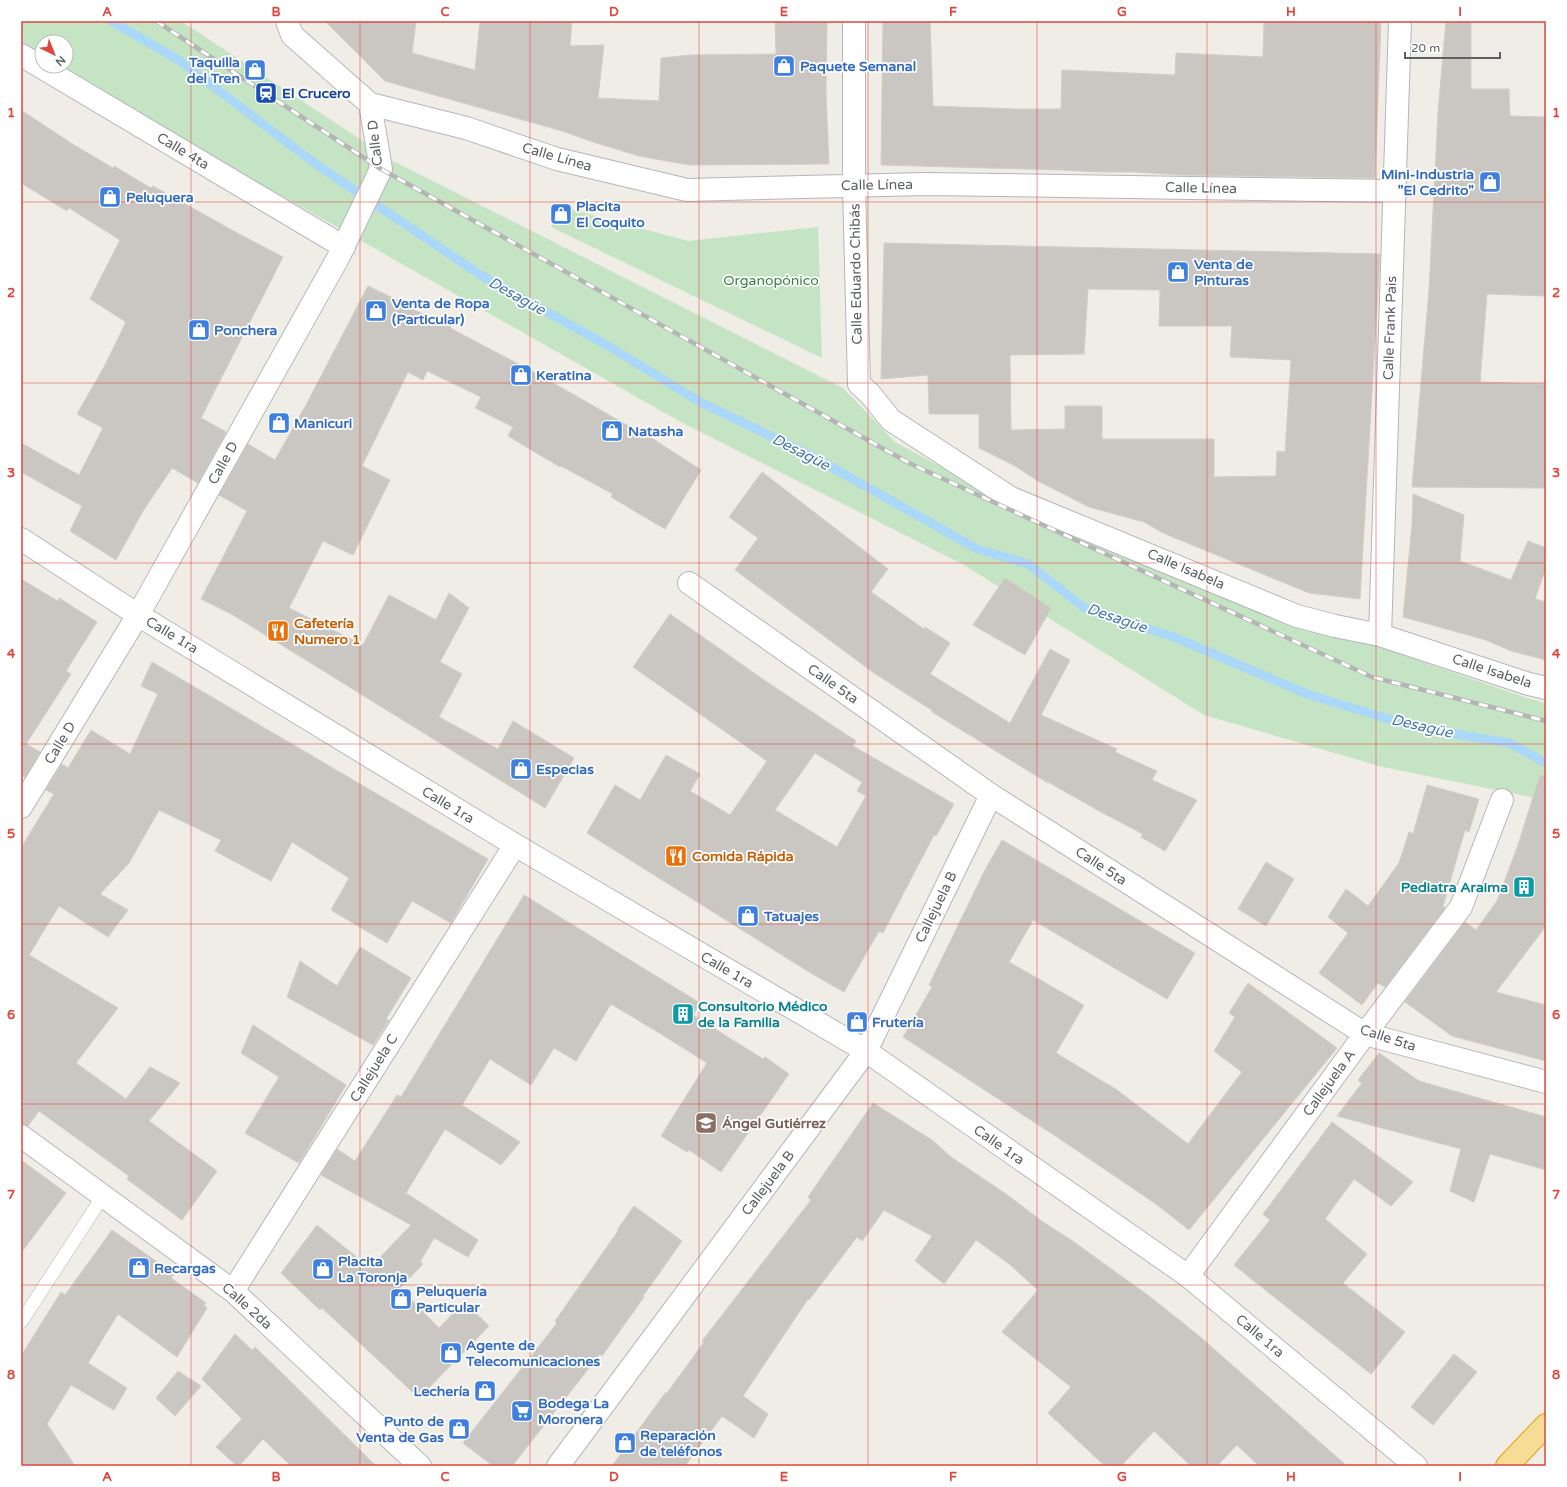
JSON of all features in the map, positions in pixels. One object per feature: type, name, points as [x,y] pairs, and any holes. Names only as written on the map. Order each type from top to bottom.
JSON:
[{"type":"highway","points":[[1508,1466],[1546,1425]]},
{"type":"street","points":[[288,21],[292,35],[370,104]]},
{"type":"street","name":"Calle Eduardo Chibás","points":[[854,21],[854,185],[859,384]]},
{"type":"street","name":"Calle Frank Pais","points":[[1380,635],[1400,21]]},
{"type":"street","name":"Calle 4ta","points":[[21,55],[344,247]]},
{"type":"street","name":"Calle D","points":[[21,807],[138,615],[344,247],[381,169],[370,104]]},
{"type":"street","name":"Calle Línea","points":[[370,104],[466,128],[556,159],[687,190],[926,184],[1395,191]]},
{"type":"street","name":"Calle Isabela","points":[[859,384],[870,394],[891,420],[1011,498],[1297,616],[1335,626],[1380,635],[1529,684],[1546,688]]},
{"type":"street","name":"Calle 1ra","points":[[21,539],[138,615],[515,845],[866,1051],[1188,1276],[1416,1466]]},
{"type":"street","name":"Calle 5ta","points":[[689,583],[991,795],[1365,1034],[1546,1082]]},
{"type":"street","name":"Callejuela B","points":[[558,1466],[866,1051],[991,795]]},
{"type":"street","name":"Callejuela A","points":[[1188,1276],[1365,1034],[1461,907],[1502,800]]},
{"type":"street","name":"Callejuela C","points":[[233,1291],[515,845]]},
{"type":"street","name":"Calle 2da","points":[[21,1136],[233,1291],[420,1466]]},
{"type":"lane","points":[[21,1322],[103,1196]]},
{"type":"green space","points":[[21,21],[181,21],[393,161],[843,388],[895,442],[1000,499],[1125,556],[1299,629],[1371,644],[1527,698],[1546,703],[1546,800],[1383,767],[1204,715],[964,565],[679,421],[67,74],[74,74],[74,34],[34,34],[34,55],[21,48]]},
{"type":"green space","name":"Organopónico","points":[[559,206],[688,241],[818,227],[822,358],[551,227]]},
{"type":"building","points":[[325,21],[416,21],[412,53],[475,70],[480,21],[572,21],[570,46],[604,45],[598,98],[659,101],[661,58],[691,55],[776,54],[775,21],[827,21],[826,93],[829,164],[689,165],[639,156],[562,131],[385,81]]},
{"type":"building","points":[[883,21],[930,21],[933,106],[1061,109],[1062,70],[1175,75],[1176,53],[1263,57],[1264,21],[1381,21],[1375,178],[1181,175],[1135,172],[881,165]]},
{"type":"building","points":[[1446,21],[1471,21],[1471,89],[1509,89],[1510,116],[1546,117],[1546,296],[1487,294],[1480,382],[1546,384],[1546,488],[1412,487],[1429,290],[1438,112]]},
{"type":"building","points":[[21,110],[74,145],[113,168],[114,166],[151,188],[153,186],[283,257],[201,418],[226,432],[198,483],[172,468],[143,511],[116,560],[70,531],[82,506],[21,472],[21,443],[79,475],[103,428],[77,414],[105,365],[126,322],[90,299],[120,240],[69,208],[67,211],[21,183]]},
{"type":"building","points":[[884,243],[1380,254],[1360,599],[1309,593],[1163,533],[1144,522],[1089,507],[979,448],[979,414],[929,414],[928,375],[881,379]],"holes":[[[1088,289],[1160,290],[1159,326],[1232,326],[1230,357],[1291,360],[1285,452],[1277,451],[1276,476],[1214,477],[1214,439],[1102,439],[1102,406],[1065,406],[1065,429],[1011,430],[1010,355],[1084,354]]]},
{"type":"building","points":[[368,286],[414,308],[414,310],[451,326],[450,328],[541,376],[646,436],[647,435],[701,470],[665,529],[611,497],[613,494],[561,466],[560,467],[508,436],[513,427],[475,408],[481,397],[427,371],[423,380],[408,372],[362,466],[390,480],[353,555],[323,541],[289,608],[363,645],[389,595],[436,620],[449,593],[469,608],[440,662],[462,674],[439,717],[498,749],[513,721],[574,758],[545,808],[233,615],[201,599],[247,511],[219,495],[248,444],[275,460],[306,405]]},
{"type":"building","points":[[762,472],[888,569],[871,592],[924,629],[925,627],[950,643],[930,674],[1010,723],[1050,649],[1070,660],[1041,715],[1117,749],[1115,752],[1157,771],[1152,780],[1197,800],[1165,851],[1141,837],[1143,834],[1048,783],[932,712],[933,711],[874,673],[735,570],[758,538],[729,517]]},
{"type":"building","points":[[1413,494],[1464,515],[1460,561],[1511,580],[1528,541],[1546,548],[1546,568],[1535,599],[1546,602],[1546,660],[1511,651],[1486,640],[1403,617],[1412,525]]},
{"type":"building","points":[[1005,578],[1051,608],[1025,655],[973,625]]},
{"type":"building","points":[[21,579],[58,601],[59,598],[97,622],[66,671],[71,674],[26,744],[40,752],[25,777],[21,775]]},
{"type":"building","points":[[670,614],[767,682],[856,741],[853,746],[954,804],[936,836],[934,835],[883,933],[879,931],[844,992],[809,972],[587,833],[615,785],[640,800],[666,755],[700,774],[690,791],[730,815],[767,761],[633,667]],"holes":[[[815,753],[862,782],[857,791],[866,796],[837,847],[775,810]]]},
{"type":"building","points":[[152,662],[488,859],[451,923],[412,901],[387,943],[331,910],[349,878],[292,842],[271,881],[215,851],[221,840],[159,810],[129,863],[100,894],[128,910],[108,937],[59,906],[29,955],[118,1008],[76,1063],[126,1099],[150,1067],[180,1083],[149,1121],[217,1171],[182,1220],[127,1179],[129,1176],[39,1111],[28,1126],[21,1124],[21,848],[54,794],[46,790],[62,764],[68,768],[91,730],[130,754],[158,694],[141,686]]},
{"type":"building","points":[[1540,775],[1546,776],[1546,926],[1496,992],[1546,1005],[1546,1061],[1452,1036],[1405,1002],[1465,922],[1476,930],[1497,901],[1518,845]]},
{"type":"building","points":[[1427,785],[1479,799],[1469,832],[1465,830],[1443,906],[1445,908],[1385,987],[1378,983],[1362,1005],[1319,973],[1348,933],[1328,917],[1346,889],[1368,906],[1399,863],[1409,832],[1413,834]]},
{"type":"building","points":[[1002,840],[1195,953],[1167,999],[1033,920],[1009,962],[1084,1005],[1056,1053],[1117,1090],[1188,1144],[1242,1072],[1214,1051],[1235,1017],[1229,1013],[1248,983],[1337,1048],[1189,1230],[1156,1204],[1057,1137],[903,1037],[932,987],[929,985],[985,870]]},
{"type":"building","points":[[1266,862],[1294,879],[1266,926],[1238,909]]},
{"type":"building","points":[[524,895],[700,1003],[693,1015],[763,1059],[765,1057],[789,1074],[721,1172],[689,1150],[687,1152],[661,1136],[707,1063],[611,1004],[576,1061],[554,1048],[531,1085],[490,1059],[462,1105],[520,1142],[501,1165],[445,1129],[406,1193],[478,1240],[468,1257],[434,1238],[420,1262],[423,1264],[400,1288],[439,1328],[464,1302],[489,1326],[419,1398],[322,1308],[320,1310],[281,1273],[317,1225],[370,1268],[411,1225],[321,1175],[337,1149],[355,1161],[397,1095],[401,1097]]},
{"type":"building","points":[[360,947],[411,978],[386,1019],[389,1020],[373,1045],[287,997],[300,961],[337,986]]},
{"type":"building","points":[[253,1025],[346,1085],[299,1163],[245,1133],[279,1077],[241,1053]]},
{"type":"building","points":[[1379,1053],[1419,1081],[1546,1117],[1546,1170],[1490,1154],[1474,1202],[1450,1191],[1461,1149],[1337,1116],[1362,1083],[1358,1080]]},
{"type":"building","points":[[873,1103],[932,1140],[951,1157],[1006,1194],[1043,1222],[1074,1242],[1149,1296],[1198,1335],[1347,1466],[1259,1466],[1237,1445],[1217,1466],[1191,1466],[1154,1431],[1121,1466],[1105,1466],[1048,1413],[1071,1387],[1002,1332],[1038,1290],[1008,1263],[976,1240],[944,1284],[915,1261],[932,1236],[884,1210],[862,1241],[857,1237],[809,1300],[808,1299],[743,1396],[768,1414],[754,1438],[722,1416],[685,1466],[612,1466],[704,1342],[702,1341],[811,1200],[808,1197]]},
{"type":"building","points":[[1332,1122],[1413,1182],[1391,1206],[1354,1179],[1325,1219],[1367,1254],[1343,1283],[1405,1332],[1371,1374],[1234,1265],[1270,1220],[1263,1214]]},
{"type":"building","points":[[21,1160],[66,1193],[21,1253]]},
{"type":"building","points":[[634,1206],[682,1241],[602,1356],[600,1354],[512,1466],[493,1466],[463,1443],[557,1323],[555,1321]]},
{"type":"building","points":[[112,1230],[174,1274],[171,1278],[206,1303],[204,1305],[207,1308],[177,1357],[118,1314],[88,1363],[127,1388],[114,1410],[71,1385],[47,1424],[75,1466],[21,1466],[21,1356],[61,1292],[65,1295]]},
{"type":"building","points":[[235,1334],[252,1350],[255,1347],[376,1466],[291,1466],[263,1439],[239,1466],[237,1466],[216,1447],[242,1419],[202,1379]]},
{"type":"building","points":[[1454,1354],[1477,1372],[1433,1425],[1411,1407]]},
{"type":"building","points":[[178,1371],[201,1386],[175,1416],[156,1398]]},
{"type":"waterway","name":"Desagüe","points":[[111,21],[177,59],[317,165],[482,276],[610,347],[700,402],[812,456],[977,549],[1028,564],[1086,609],[1174,637],[1307,694],[1414,727],[1509,743],[1546,763]]},
{"type":"railway","points":[[156,21],[381,169],[909,463],[1372,677],[1546,721]]},
{"type":"place","name":"Paquete Semanal","points":[[784,66]]},
{"type":"place","name":"Taquilla del Tren","points":[[255,70]]},
{"type":"place","name":"El Crucero","points":[[266,93]]},
{"type":"place","name":"Mini-Industria \"El Cedrito\"","points":[[1490,182]]},
{"type":"place","name":"Peluquera","points":[[110,197]]},
{"type":"place","name":"Placita El Coquito","points":[[561,214]]},
{"type":"place","name":"Venta de Pinturas","points":[[1178,272]]},
{"type":"place","name":"Venta de Ropa (Particular)","points":[[376,311]]},
{"type":"place","name":"Ponchera","points":[[199,330]]},
{"type":"place","name":"Keratina","points":[[521,375]]},
{"type":"place","name":"Manicuri","points":[[279,423]]},
{"type":"place","name":"Natasha","points":[[612,431]]},
{"type":"place","name":"Cafetería Numero 1","points":[[278,631]]},
{"type":"place","name":"Especias","points":[[521,769]]},
{"type":"place","name":"Comida Rápida","points":[[676,856]]},
{"type":"place","name":"Pediatra Araima","points":[[1524,887]]},
{"type":"place","name":"Tatuajes","points":[[748,916]]},
{"type":"place","name":"Consultorio Médico de la Familia","points":[[683,1014]]},
{"type":"place","name":"Frutería","points":[[857,1022]]},
{"type":"place","name":"Ángel Gutiérrez","points":[[706,1123]]},
{"type":"place","name":"Recargas","points":[[139,1268]]},
{"type":"place","name":"Placita La Toronja","points":[[323,1269]]},
{"type":"place","name":"Peluquería Particular","points":[[401,1299]]},
{"type":"place","name":"Agente de Telecomunicaciones","points":[[451,1353]]},
{"type":"place","name":"Lechería","points":[[485,1391]]},
{"type":"place","name":"Bodega La Moronera","points":[[522,1411]]},
{"type":"place","name":"Punto de Venta de Gas","points":[[459,1429]]},
{"type":"place","name":"Reparación de teléfonos","points":[[625,1443]]}]
